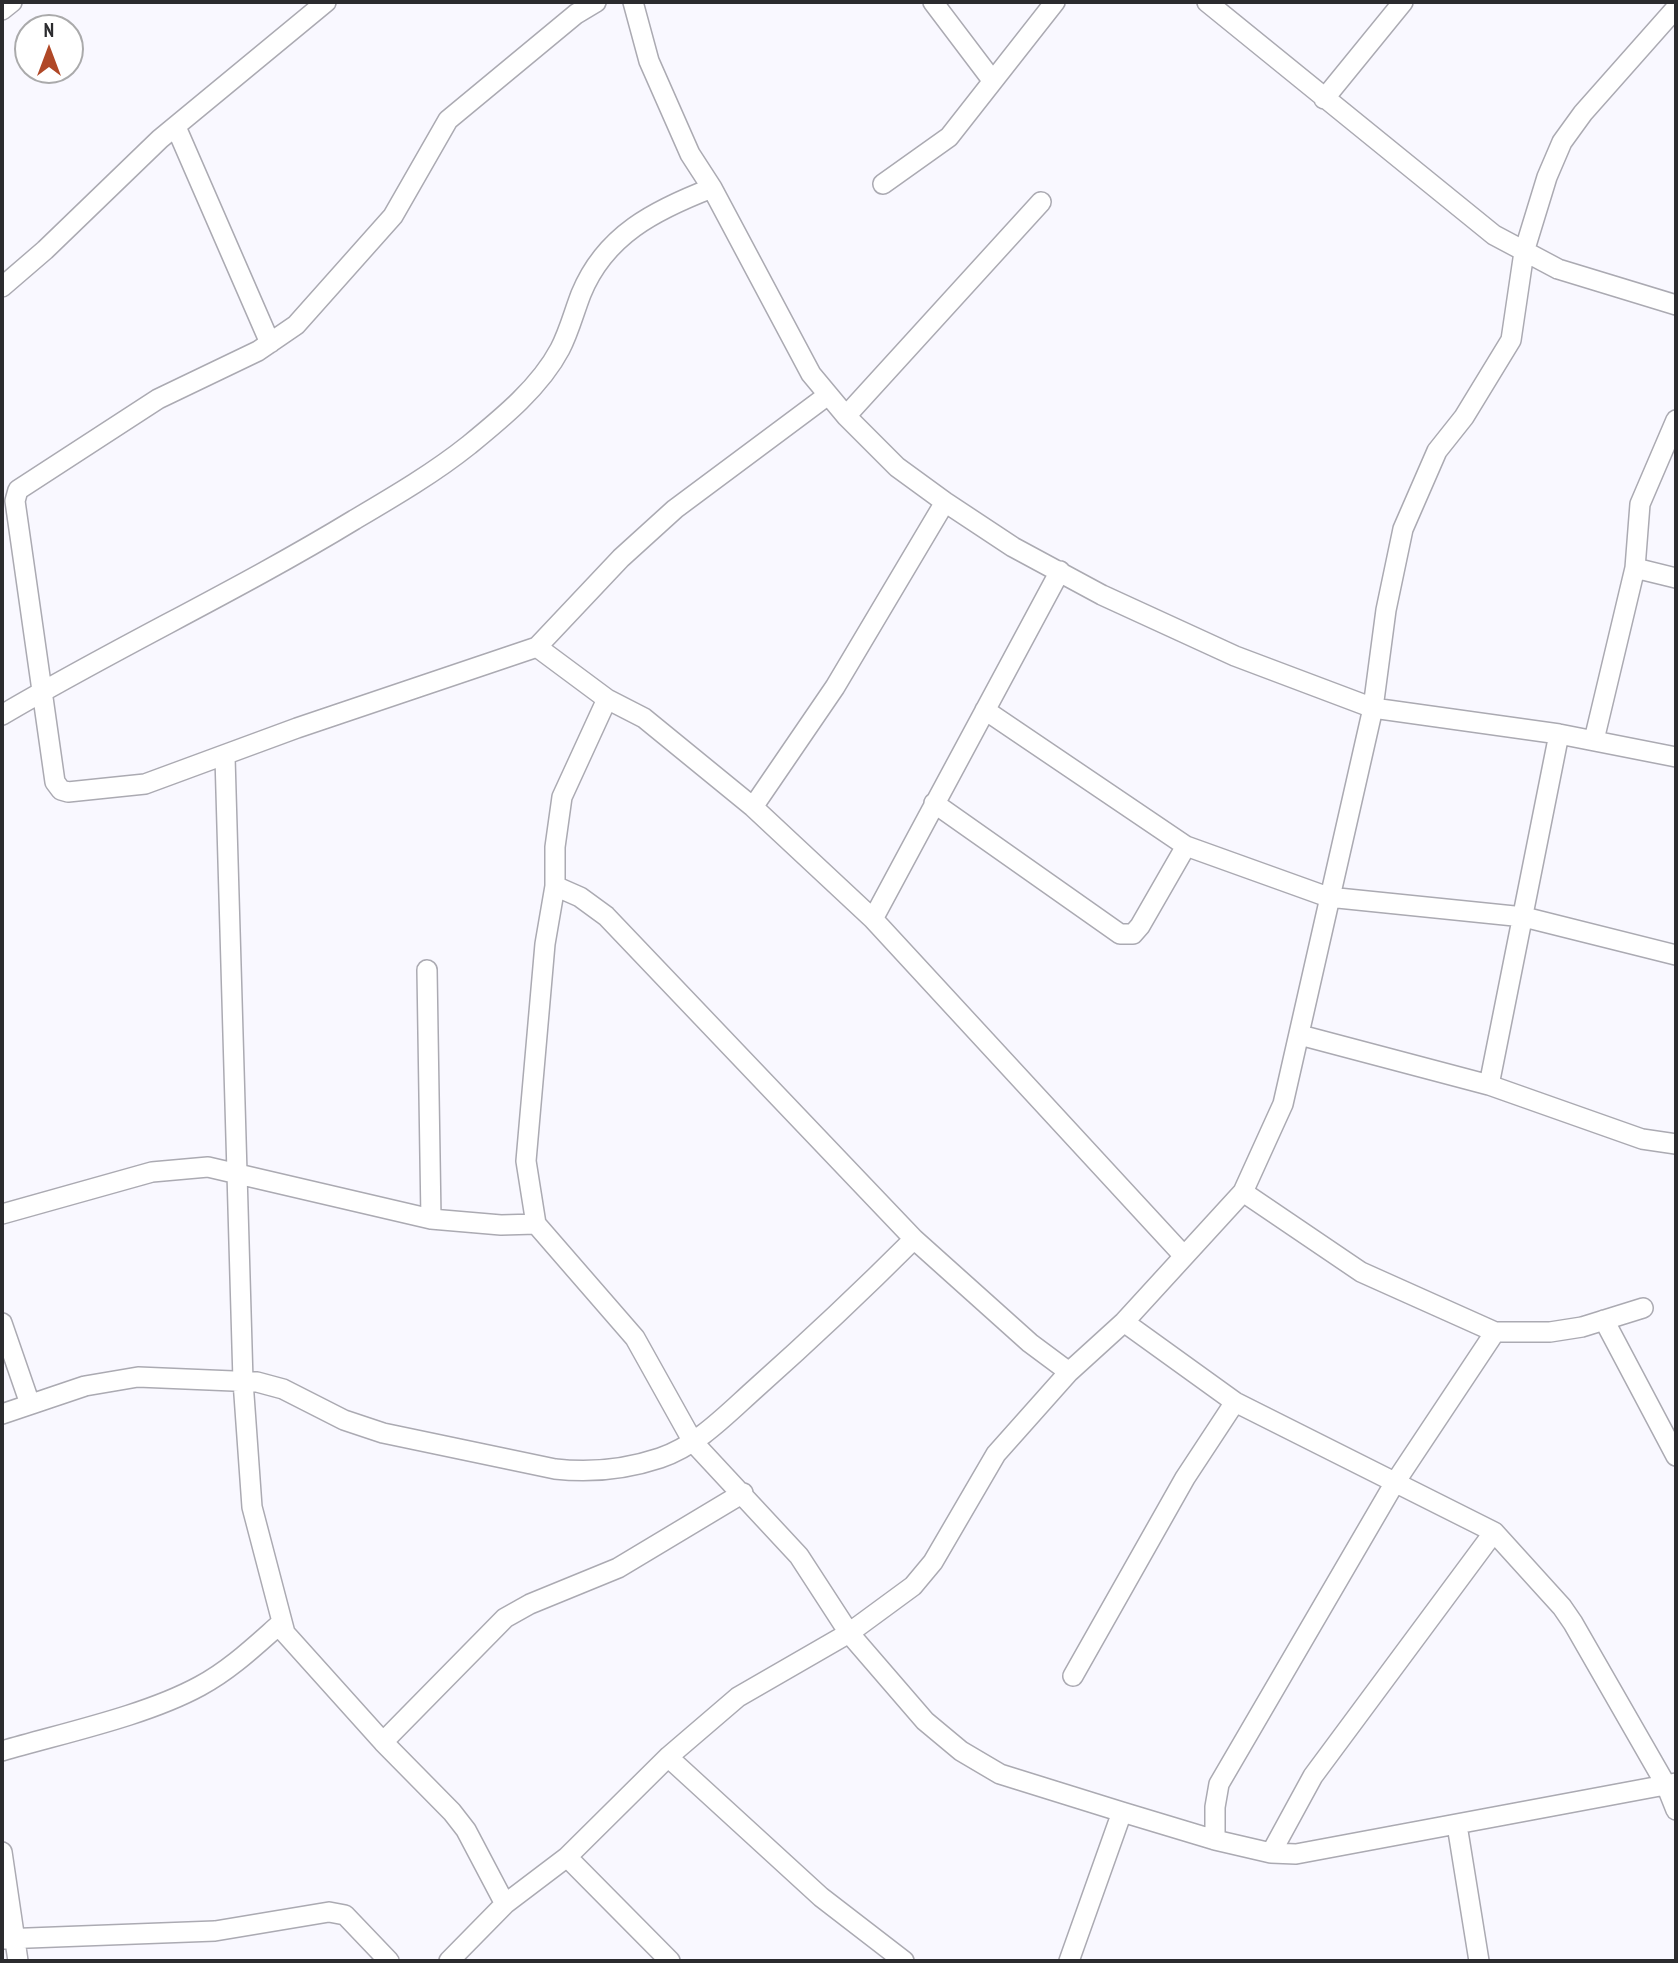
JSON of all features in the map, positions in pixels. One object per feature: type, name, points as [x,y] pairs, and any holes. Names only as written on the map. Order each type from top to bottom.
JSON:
[{"type":"street","points":[[2,10],[12,2]]},
{"type":"street","points":[[2,287],[176,127],[326,2]]},
{"type":"street","points":[[596,2],[565,23],[448,120],[393,216],[335,278],[315,307],[270,343],[158,399],[18,490],[15,501],[52,776],[61,790],[80,792],[145,784],[225,757],[297,728],[537,647],[621,558],[675,509],[828,395]]},
{"type":"street","points":[[633,2],[649,61],[671,115],[811,374],[846,416],[897,467],[945,502],[1013,547],[1102,595],[1235,656],[1373,708],[1559,734],[1676,757]]},
{"type":"street","points":[[933,2],[992,80]]},
{"type":"street","points":[[883,184],[949,137],[1055,2]]},
{"type":"street","points":[[1208,2],[1324,99],[1494,234],[1558,269],[1676,305]]},
{"type":"street","points":[[1324,99],[1403,2]]},
{"type":"street","points":[[449,1961],[505,1904],[567,1857],[668,1757],[738,1697],[849,1633],[913,1586],[933,1562],[996,1454],[1069,1372],[1124,1322],[1243,1192],[1283,1104],[1300,1035],[1328,897],[1373,708],[1386,610],[1403,529],[1437,451],[1464,417],[1511,340],[1524,252],[1547,177],[1562,142],[1583,113],[1676,8]]},
{"type":"street","points":[[176,127],[270,343]]},
{"type":"street","points":[[2,715],[119,647],[289,559],[397,494],[468,446],[520,400],[546,370],[560,349],[581,293],[612,244],[660,208],[712,188]]},
{"type":"street","points":[[846,416],[1041,202]]},
{"type":"street","points":[[1594,740],[1635,568],[1640,504],[1649,477],[1676,420]]},
{"type":"street","points":[[753,807],[835,687],[945,502]]},
{"type":"street","points":[[1635,568],[1676,579]]},
{"type":"street","points":[[873,919],[1060,571]]},
{"type":"street","points":[[537,647],[607,699],[644,718],[753,807],[873,919],[1184,1256]]},
{"type":"street","points":[[607,699],[562,797],[555,847],[555,886],[545,944],[526,1161],[536,1224],[635,1338],[693,1442],[799,1556],[849,1633],[925,1721],[961,1751],[1000,1774],[1216,1840],[1272,1853],[1323,1852],[1671,1784]]},
{"type":"street","points":[[985,710],[1186,846],[1328,897],[1524,917],[1676,955]]},
{"type":"street","points":[[1489,1085],[1559,734]]},
{"type":"street","points":[[225,757],[243,1381],[252,1507],[280,1623],[383,1742],[466,1830],[505,1904]]},
{"type":"street","points":[[934,803],[1120,934],[1133,934],[1140,926],[1186,846]]},
{"type":"street","points":[[555,886],[580,897],[606,916],[914,1238],[1030,1343],[1069,1372]]},
{"type":"street","points":[[427,970],[431,1219]]},
{"type":"street","points":[[1300,1035],[1489,1085],[1642,1139],[1676,1144]]},
{"type":"street","points":[[2,1214],[152,1172],[208,1167],[431,1219],[501,1225],[536,1224]]},
{"type":"street","points":[[1243,1192],[1361,1272],[1495,1332],[1550,1332],[1643,1308]]},
{"type":"street","points":[[2,1414],[85,1387],[138,1377],[243,1381],[283,1389],[344,1420],[383,1433],[555,1469],[583,1472],[627,1466],[661,1458],[693,1442],[839,1314],[914,1238]]},
{"type":"street","points":[[1604,1320],[1676,1456]]},
{"type":"street","points":[[1124,1322],[1235,1402],[1494,1532],[1562,1607],[1671,1784],[1676,1810]]},
{"type":"street","points":[[2,1323],[30,1404]]},
{"type":"street","points":[[1216,1840],[1215,1807],[1219,1784],[1394,1484],[1495,1332]]},
{"type":"street","points":[[1073,1676],[1185,1478],[1235,1402]]},
{"type":"street","points":[[383,1742],[505,1618],[618,1568],[743,1493]]},
{"type":"street","points":[[1272,1853],[1313,1776],[1494,1532]]},
{"type":"street","points":[[2,1751],[159,1705],[201,1686],[244,1656],[280,1623]]},
{"type":"street","points":[[668,1757],[821,1897],[904,1961]]},
{"type":"street","points":[[1069,1961],[1122,1812]]},
{"type":"street","points":[[1457,1825],[1479,1961]]},
{"type":"street","points":[[2,1852],[8,1938],[18,1961]]},
{"type":"street","points":[[567,1857],[670,1961]]},
{"type":"street","points":[[8,1938],[215,1931],[329,1912],[345,1915],[389,1961]]}]
